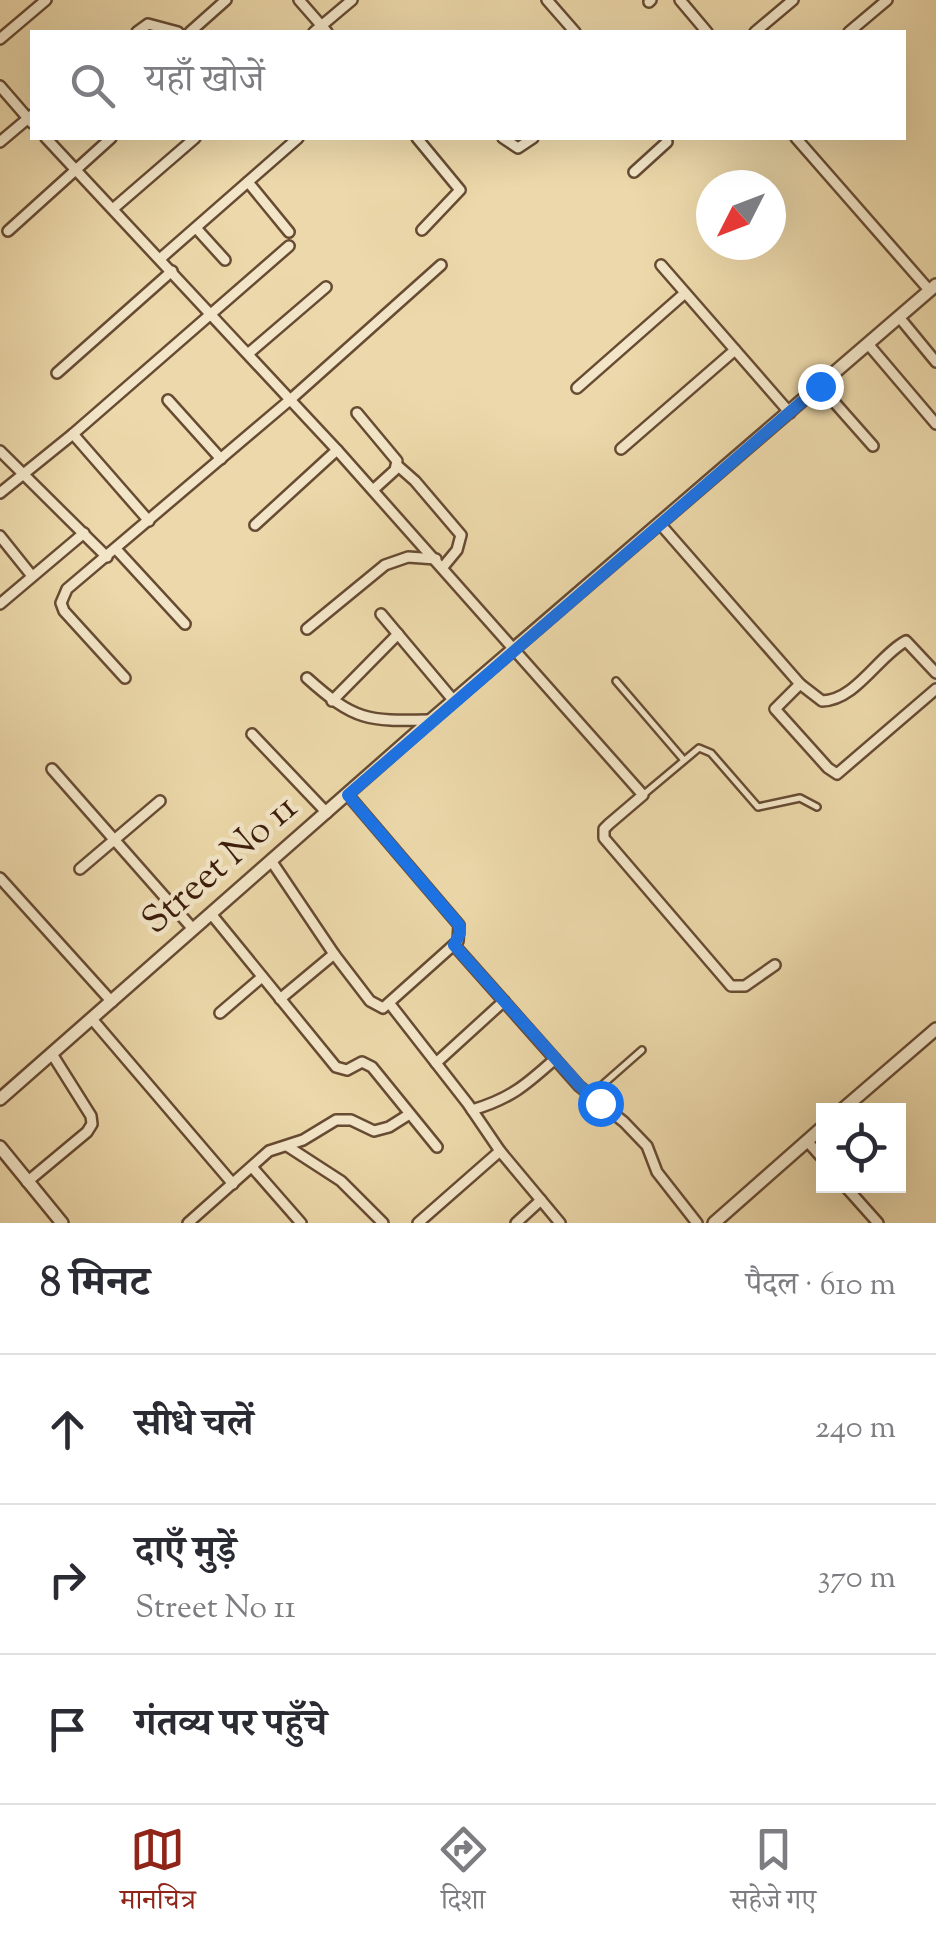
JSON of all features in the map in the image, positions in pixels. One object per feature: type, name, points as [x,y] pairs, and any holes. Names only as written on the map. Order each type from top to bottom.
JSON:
[{"type":"street","points":[[0,39],[46,0]]},
{"type":"street","points":[[192,30],[226,0]]},
{"type":"street","points":[[299,0],[321,30],[352,0]]},
{"type":"street","points":[[547,0],[573,30]]},
{"type":"street","points":[[680,0],[705,30]]},
{"type":"street","points":[[757,30],[792,0]]},
{"type":"street","points":[[851,30],[887,0]]},
{"type":"street","points":[[139,30],[148,24],[170,30]]},
{"type":"street","points":[[0,86],[30,118]]},
{"type":"street","points":[[0,142],[30,120]]},
{"type":"street","points":[[48,140],[374,490],[642,796],[604,828],[604,838],[731,986],[746,986],[775,965]]},
{"type":"street","points":[[8,232],[109,140]]},
{"type":"street","points":[[114,208],[192,140]]},
{"type":"street","points":[[160,258],[296,140]]},
{"type":"street","points":[[419,140],[460,190],[422,230]]},
{"type":"street","points":[[505,140],[518,148],[530,140]]},
{"type":"street","points":[[634,172],[667,140]]},
{"type":"street","points":[[798,140],[933,288]]},
{"type":"street","points":[[248,182],[290,232]]},
{"type":"street","points":[[196,228],[225,260]]},
{"type":"street","points":[[0,492],[73,434],[289,246]]},
{"type":"street","points":[[661,265],[790,413]]},
{"type":"street","points":[[125,678],[64,611],[61,603],[66,589],[107,558],[442,266]]},
{"type":"street","points":[[57,373],[172,272]]},
{"type":"street","points":[[249,353],[326,287]]},
{"type":"street","name":"Street No 11","points":[[0,1099],[514,648],[933,288]]},
{"type":"street","points":[[577,388],[685,293]]},
{"type":"street","points":[[898,317],[936,362]]},
{"type":"street","points":[[868,344],[936,424]]},
{"type":"street","points":[[621,449],[735,350]]},
{"type":"street","points":[[820,386],[873,446]]},
{"type":"street","points":[[168,400],[221,459]]},
{"type":"street","points":[[307,629],[384,565],[408,558],[439,562],[457,550],[461,535],[357,414]]},
{"type":"street","points":[[73,434],[149,521]]},
{"type":"street","points":[[256,525],[337,450]]},
{"type":"street","points":[[0,451],[107,558]]},
{"type":"street","points":[[374,490],[398,466]]},
{"type":"street","points":[[661,524],[800,684],[822,702],[832,701],[906,641],[936,673]]},
{"type":"street","points":[[0,604],[84,534]]},
{"type":"street","points":[[0,536],[32,576]]},
{"type":"street","points":[[116,549],[185,624]]},
{"type":"street","points":[[381,614],[454,701]]},
{"type":"street","points":[[332,700],[398,634]]},
{"type":"street","points":[[307,678],[332,700],[364,718],[432,720]]},
{"type":"street","points":[[800,684],[775,709],[837,774],[936,689]]},
{"type":"street","points":[[252,734],[327,813]]},
{"type":"street","points":[[52,769],[193,930]]},
{"type":"street","points":[[272,862],[334,954],[376,1006],[390,1004],[454,945],[459,925],[348,795]]},
{"type":"street","points":[[80,868],[160,801]]},
{"type":"street","points":[[2,886],[112,1002]]},
{"type":"street","points":[[212,915],[336,1067],[346,1070],[356,1062],[367,1064],[437,1147]]},
{"type":"street","points":[[454,945],[590,1096],[648,1146],[657,1172],[696,1223]]},
{"type":"street","points":[[280,1000],[334,954]]},
{"type":"street","points":[[220,1013],[262,977]]},
{"type":"street","points":[[436,1063],[504,1001]]},
{"type":"street","points":[[390,1004],[500,1151],[560,1223]]},
{"type":"street","points":[[92,1019],[233,1184]]},
{"type":"street","points":[[850,1103],[936,1029]]},
{"type":"street","points":[[28,1182],[92,1124],[91,1116],[52,1054]]},
{"type":"street","points":[[472,1110],[520,1091],[555,1059]]},
{"type":"street","points":[[193,1221],[270,1151],[336,1120],[351,1120],[374,1131],[408,1115]]},
{"type":"street","points":[[714,1223],[816,1133]]},
{"type":"street","points":[[807,1140],[816,1151]]},
{"type":"street","points":[[287,1146],[341,1181],[383,1223]]},
{"type":"street","points":[[418,1223],[500,1151]]},
{"type":"street","points":[[3,1156],[62,1223]]},
{"type":"street","points":[[252,1167],[301,1223]]},
{"type":"street","points":[[852,1193],[878,1223]]},
{"type":"street","points":[[516,1223],[541,1200]]},
{"type":"lane","points":[[616,681],[684,760]]},
{"type":"lane","points":[[642,796],[699,748],[705,749],[758,807],[800,798],[817,807]]},
{"type":"lane","points":[[590,1096],[642,1050]]},
{"type":"route","points":[[600,1103],[580,1086],[454,945],[459,925],[348,795],[820,386]]}]
